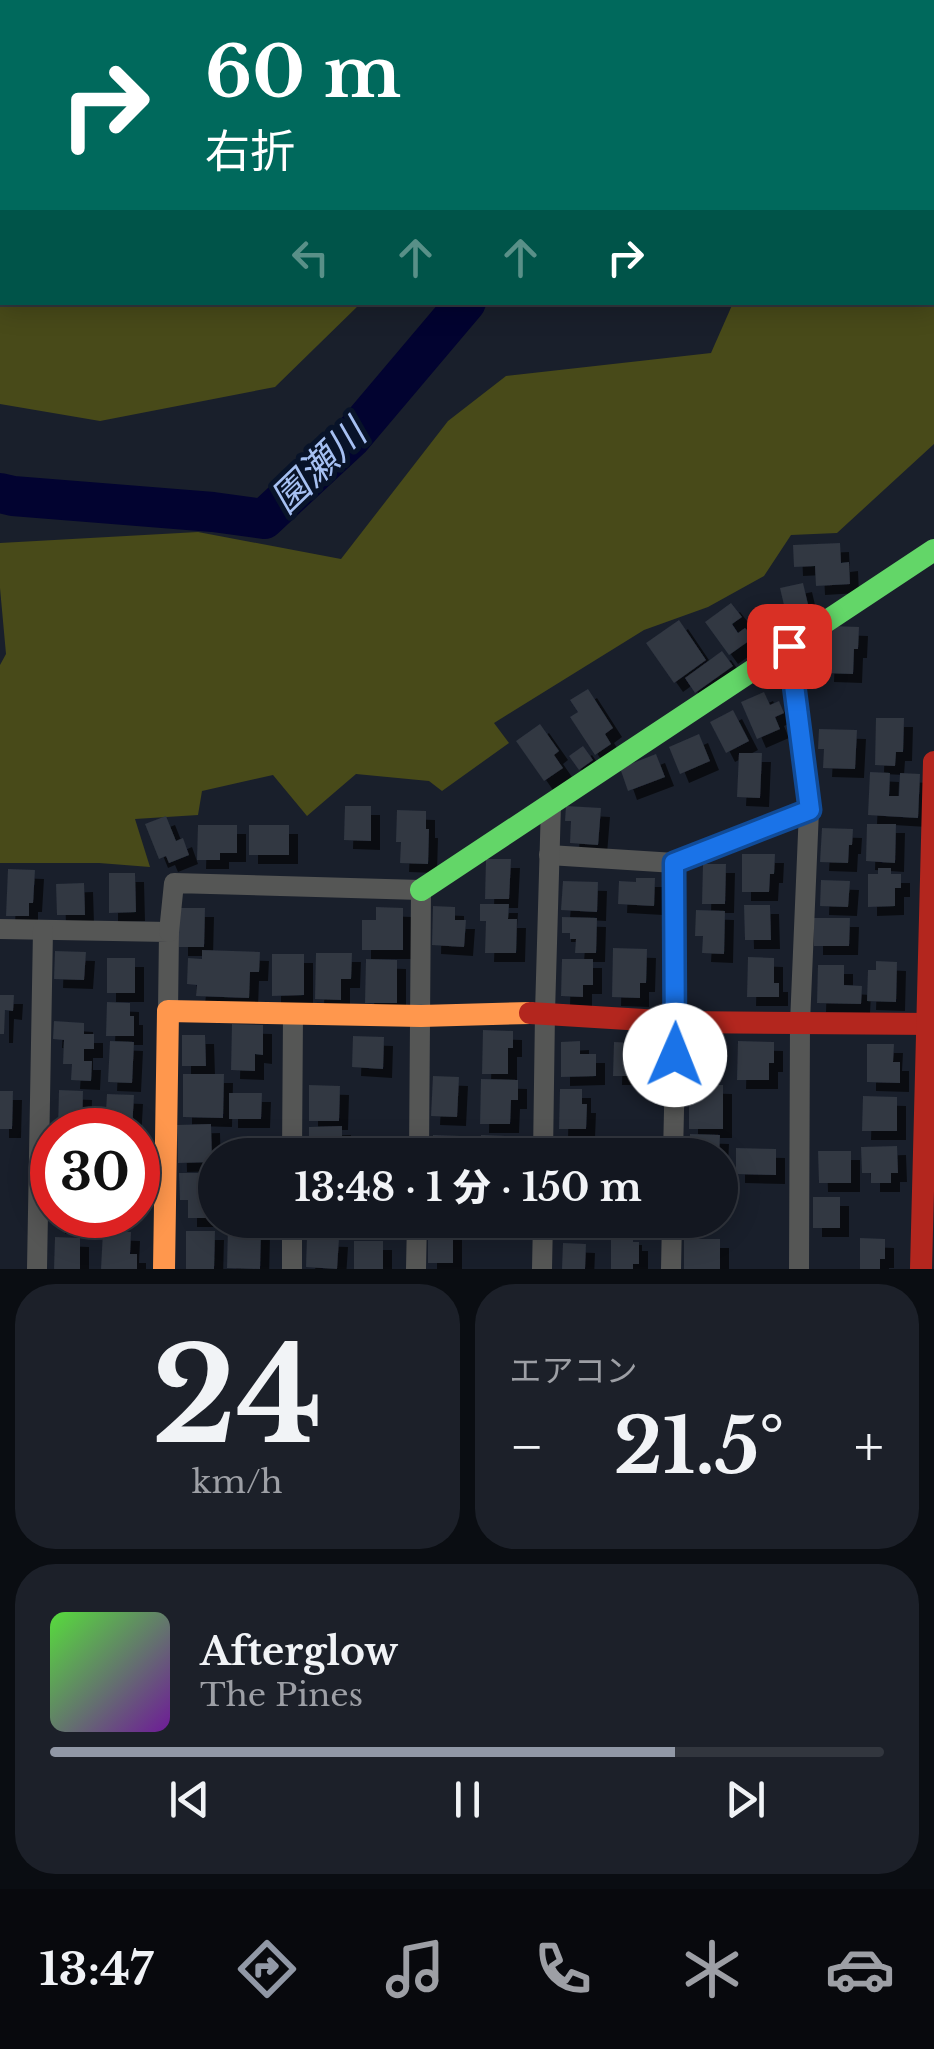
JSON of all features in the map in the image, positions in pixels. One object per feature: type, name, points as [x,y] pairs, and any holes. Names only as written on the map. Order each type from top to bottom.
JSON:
[{"type":"street","points":[[164,1269],[168,932],[174,883],[421,890],[934,550]]},
{"type":"street","points":[[789,646],[810,810],[800,1022],[799,1269]]},
{"type":"street","points":[[921,1269],[932,1024],[934,762]]},
{"type":"street","points":[[544,1138],[551,804]]},
{"type":"street","points":[[549,855],[674,863],[810,810]]},
{"type":"street","points":[[673,1138],[674,863]]},
{"type":"street","points":[[419,1138],[421,890]]},
{"type":"street","points":[[0,930],[168,932]]},
{"type":"street","points":[[37,1269],[44,930]]},
{"type":"street","points":[[168,1011],[544,1014],[676,1022],[932,1024]]},
{"type":"street","points":[[292,1014],[292,1138]]},
{"type":"street","points":[[292,1238],[292,1269]]},
{"type":"street","points":[[416,1269],[417,1238]]},
{"type":"street","points":[[542,1269],[543,1238]]},
{"type":"street","points":[[671,1269],[672,1238]]},
{"type":"shaded area","points":[[0,305],[359,305],[275,387],[100,421],[0,404]]},
{"type":"shaded area","points":[[732,305],[934,305],[934,444],[837,533],[791,535],[764,576],[708,607],[644,630],[494,723],[509,743],[442,791],[429,781],[356,774],[307,816],[273,775],[202,791],[198,815],[135,819],[150,867],[0,863],[0,665],[6,654],[0,543],[198,532],[341,559],[448,421],[506,376],[711,353]]},
{"type":"building","points":[[840,543],[841,563],[849,562],[850,584],[816,586],[815,566],[794,567],[793,545]]},
{"type":"building","points":[[803,583],[810,613],[787,618],[780,588]]},
{"type":"building","points":[[731,603],[742,617],[732,624],[738,633],[745,628],[753,638],[729,655],[705,622]]},
{"type":"building","points":[[679,620],[706,660],[674,683],[646,643]]},
{"type":"building","points":[[831,626],[859,627],[853,674],[825,673]]},
{"type":"building","points":[[722,651],[733,666],[695,693],[685,678]]},
{"type":"building","points":[[588,689],[613,728],[605,734],[611,744],[595,755],[570,717],[578,712],[570,700]]},
{"type":"building","points":[[764,692],[770,705],[779,701],[784,713],[775,717],[780,729],[757,739],[741,702]]},
{"type":"building","points":[[733,710],[749,741],[726,753],[710,722]]},
{"type":"building","points":[[876,718],[904,718],[903,752],[896,752],[895,766],[875,765]]},
{"type":"building","points":[[540,724],[559,751],[554,755],[563,768],[544,781],[516,741]]},
{"type":"building","points":[[819,729],[857,730],[855,769],[823,768],[824,749],[818,749]]},
{"type":"building","points":[[699,734],[710,761],[680,774],[669,747]]},
{"type":"building","points":[[583,746],[593,760],[579,770],[569,756]]},
{"type":"building","points":[[739,753],[762,753],[760,798],[737,797]]},
{"type":"building","points":[[656,754],[665,777],[628,791],[620,768]]},
{"type":"building","points":[[870,772],[890,773],[889,796],[899,796],[900,773],[920,774],[918,818],[868,815]]},
{"type":"building","points":[[345,806],[371,806],[371,841],[344,840]]},
{"type":"building","points":[[566,806],[601,808],[598,845],[570,843],[571,821],[565,821]]},
{"type":"building","points":[[397,810],[426,811],[428,864],[400,863]]},
{"type":"building","points":[[166,816],[176,841],[183,838],[189,855],[169,863],[166,856],[159,859],[145,824]]},
{"type":"building","points":[[867,824],[896,824],[895,863],[866,861]]},
{"type":"building","points":[[198,825],[237,825],[237,853],[220,853],[220,860],[197,860]]},
{"type":"building","points":[[249,825],[289,825],[289,855],[249,855]]},
{"type":"building","points":[[822,828],[853,829],[848,863],[820,862]]},
{"type":"building","points":[[742,854],[775,854],[769,892],[742,892]]},
{"type":"building","points":[[486,859],[511,859],[509,899],[485,899]]},
{"type":"building","points":[[703,864],[726,864],[725,904],[702,904]]},
{"type":"building","points":[[878,868],[891,868],[891,874],[901,874],[901,888],[895,888],[895,906],[868,907],[868,874],[878,874]]},
{"type":"building","points":[[8,869],[35,870],[29,916],[6,916]]},
{"type":"building","points":[[109,873],[135,873],[136,912],[109,913]]},
{"type":"building","points":[[636,878],[655,878],[654,906],[618,904],[619,881],[636,882]]},
{"type":"building","points":[[821,880],[850,881],[848,907],[820,906]]},
{"type":"building","points":[[563,881],[598,882],[597,912],[561,910]]},
{"type":"building","points":[[84,883],[85,915],[57,915],[56,884]]},
{"type":"building","points":[[480,904],[509,904],[508,919],[517,919],[516,953],[485,953],[486,921],[480,921]]},
{"type":"building","points":[[744,905],[770,905],[771,940],[745,940]]},
{"type":"building","points":[[433,906],[455,907],[455,920],[466,920],[464,947],[432,945]]},
{"type":"building","points":[[376,907],[403,908],[403,950],[362,950],[362,920],[376,920]]},
{"type":"building","points":[[179,908],[205,908],[204,947],[179,947]]},
{"type":"building","points":[[696,910],[725,911],[724,954],[702,953],[703,936],[695,936]]},
{"type":"building","points":[[562,917],[597,918],[596,953],[575,953],[576,939],[570,939],[570,933],[562,933]]},
{"type":"building","points":[[814,918],[850,918],[849,946],[814,946]]},
{"type":"building","points":[[613,948],[647,949],[646,983],[640,983],[640,998],[612,997]]},
{"type":"building","points":[[202,950],[260,952],[259,972],[250,972],[249,998],[196,996],[197,985],[187,984],[188,958],[202,959]]},
{"type":"building","points":[[55,951],[86,952],[84,980],[54,979]]},
{"type":"building","points":[[316,953],[352,953],[351,979],[341,979],[341,1000],[315,999]]},
{"type":"building","points":[[272,954],[304,954],[304,995],[272,996]]},
{"type":"building","points":[[748,957],[774,958],[774,983],[779,983],[779,997],[747,997]]},
{"type":"building","points":[[107,958],[135,958],[135,993],[107,993]]},
{"type":"building","points":[[366,959],[397,960],[397,1003],[365,1003]]},
{"type":"building","points":[[562,959],[593,959],[593,985],[583,985],[583,997],[561,996]]},
{"type":"building","points":[[876,961],[897,962],[896,1002],[867,1001],[868,970],[876,970]]},
{"type":"building","points":[[818,965],[844,965],[844,985],[862,986],[861,1004],[817,1003]]},
{"type":"building","points":[[0,995],[14,995],[13,1011],[5,1010],[4,1034],[0,1034]]},
{"type":"building","points":[[107,1002],[130,1003],[134,1036],[106,1036]]},
{"type":"building","points":[[54,1021],[84,1023],[84,1034],[94,1034],[94,1049],[84,1049],[84,1061],[92,1061],[91,1081],[71,1080],[72,1064],[63,1064],[64,1040],[53,1039]]},
{"type":"building","points":[[232,1024],[263,1025],[263,1055],[255,1054],[255,1071],[231,1070]]},
{"type":"building","points":[[483,1030],[513,1031],[513,1048],[508,1048],[508,1074],[482,1074]]},
{"type":"building","points":[[182,1035],[205,1035],[206,1066],[182,1066]]},
{"type":"building","points":[[353,1036],[384,1037],[383,1069],[352,1067]]},
{"type":"building","points":[[110,1041],[134,1042],[132,1083],[108,1082]]},
{"type":"building","points":[[580,1041],[580,1054],[596,1054],[596,1076],[561,1077],[561,1042]]},
{"type":"building","points":[[738,1041],[774,1042],[769,1080],[737,1080]]},
{"type":"building","points":[[614,1042],[636,1043],[636,1076],[613,1076]]},
{"type":"building","points":[[867,1044],[894,1044],[893,1062],[900,1062],[900,1083],[867,1082]]},
{"type":"building","points":[[183,1074],[224,1074],[223,1118],[183,1117]]},
{"type":"building","points":[[433,1076],[459,1077],[457,1117],[431,1116]]},
{"type":"building","points":[[481,1079],[518,1080],[518,1100],[511,1100],[510,1124],[480,1124]]},
{"type":"building","points":[[689,1084],[723,1085],[723,1129],[689,1129]]},
{"type":"building","points":[[309,1085],[340,1086],[339,1121],[309,1121]]},
{"type":"building","points":[[560,1089],[582,1089],[582,1104],[587,1104],[586,1129],[559,1129]]},
{"type":"building","points":[[59,1090],[83,1091],[83,1108],[59,1108]]},
{"type":"building","points":[[0,1091],[13,1091],[12,1129],[0,1129]]},
{"type":"building","points":[[229,1093],[262,1093],[261,1119],[229,1119]]},
{"type":"building","points":[[107,1094],[134,1095],[133,1108],[106,1108]]},
{"type":"building","points":[[863,1096],[897,1097],[897,1131],[862,1131]]},
{"type":"building","points":[[211,1124],[211,1138],[198,1138],[198,1162],[178,1163],[177,1125]]},
{"type":"building","points":[[342,1126],[342,1138],[309,1138],[309,1127]]},
{"type":"building","points":[[690,1134],[720,1135],[720,1138],[690,1138]]},
{"type":"building","points":[[433,1135],[460,1136],[460,1138]]},
{"type":"building","points":[[481,1135],[506,1136],[506,1138]]},
{"type":"building","points":[[897,1146],[898,1173],[891,1173],[891,1183],[871,1183],[871,1173],[862,1173],[861,1147]]},
{"type":"building","points":[[738,1148],[776,1149],[776,1175],[738,1174]]},
{"type":"building","points":[[818,1151],[851,1151],[851,1183],[819,1183]]},
{"type":"building","points":[[179,1173],[198,1173],[198,1218],[188,1218],[188,1200],[180,1200]]},
{"type":"building","points":[[813,1197],[840,1197],[840,1228],[813,1228]]},
{"type":"building","points":[[186,1231],[198,1231],[198,1238],[215,1238],[214,1269],[186,1269]]},
{"type":"building","points":[[55,1238],[80,1238],[80,1269],[54,1269]]},
{"type":"building","points":[[103,1238],[131,1238],[130,1254],[137,1254],[137,1269],[101,1269]]},
{"type":"building","points":[[228,1238],[261,1238],[260,1269],[227,1268]]},
{"type":"building","points":[[307,1238],[339,1238],[337,1269],[306,1267]]},
{"type":"building","points":[[428,1238],[453,1238],[453,1263],[428,1263]]},
{"type":"building","points":[[611,1238],[633,1238],[633,1242],[639,1242],[639,1264],[633,1264],[633,1269],[611,1269]]},
{"type":"building","points":[[860,1238],[885,1239],[885,1259],[880,1259],[880,1269],[860,1269]]},
{"type":"building","points":[[684,1239],[720,1239],[720,1269],[684,1269]]},
{"type":"building","points":[[354,1241],[383,1241],[383,1269],[354,1269]]},
{"type":"building","points":[[563,1243],[586,1244],[585,1269],[562,1269]]},
{"type":"waterway","name":"園瀬川","points":[[0,493],[264,519],[351,438],[463,305]]},
{"type":"traffic: fast","points":[[421,890],[934,550]]},
{"type":"traffic: slow","points":[[164,1269],[168,1011],[421,1016],[530,1013]]},
{"type":"traffic: jam","points":[[921,1269],[934,762]]},
{"type":"traffic: jam","points":[[530,1013],[676,1022],[934,1024]]},
{"type":"route","points":[[675,1055],[674,863],[810,810],[789,646]]}]
